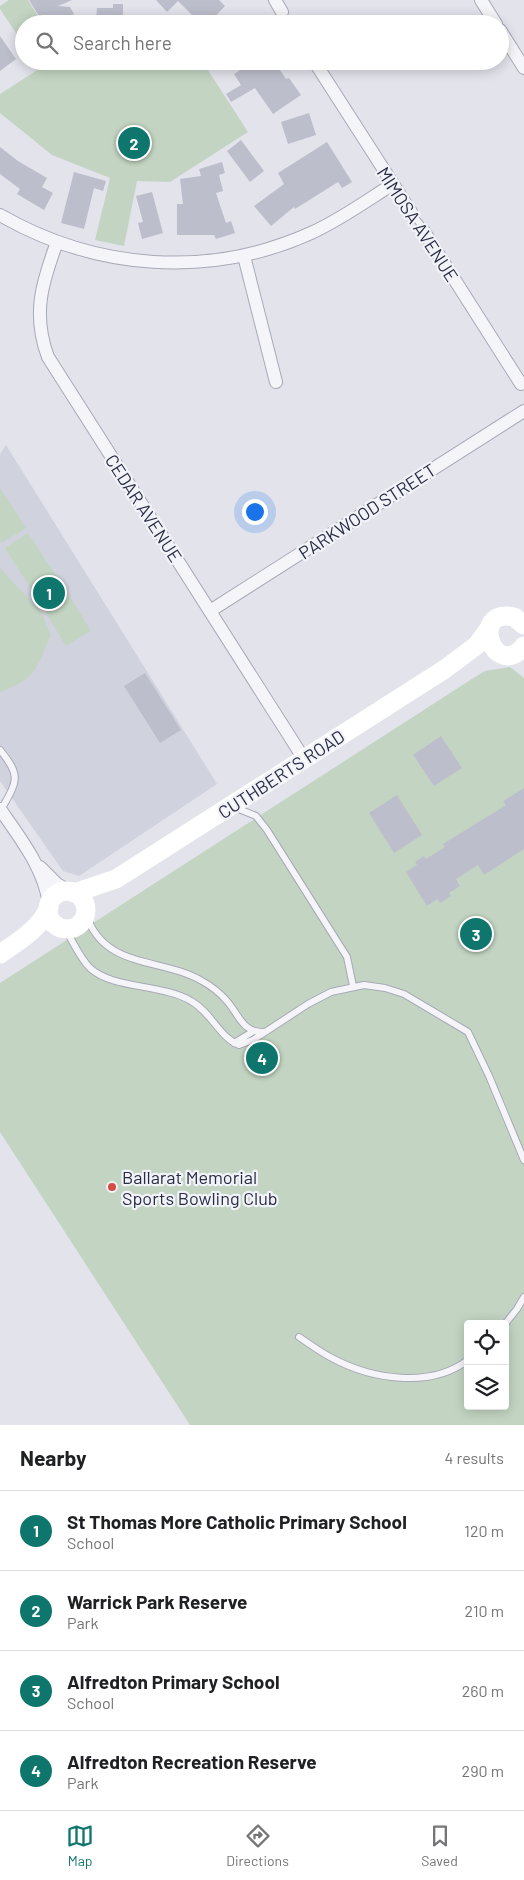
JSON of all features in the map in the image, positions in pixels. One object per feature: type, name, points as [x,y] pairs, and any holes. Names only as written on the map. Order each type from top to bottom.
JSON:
[{"type":"street","points":[[275,0],[284,15]]},
{"type":"street","points":[[481,0],[490,15]]},
{"type":"street","points":[[509,44],[524,68]]},
{"type":"street","name":"MIMOSA AVENUE","points":[[320,70],[411,212]]},
{"type":"street","points":[[0,215],[56,242],[105,256],[140,261],[179,263],[244,256],[273,248],[324,227],[393,184]]},
{"type":"street","name":"MIMOSA AVENUE","points":[[423,230],[522,384]]},
{"type":"street","name":"CEDAR AVENUE","points":[[56,242],[46,274],[39,309],[41,336],[48,357],[304,759]]},
{"type":"street","points":[[244,256],[276,382]]},
{"type":"street","name":"PARKWOOD STREET","points":[[210,611],[524,412]]},
{"type":"street","points":[[515,614],[514,617],[524,625]]},
{"type":"street","name":"CUTHBERTS ROAD","points":[[72,892],[116,879],[445,669],[477,645],[496,620],[515,614]]},
{"type":"street","points":[[490,627],[488,633],[490,642],[495,650],[524,662]]},
{"type":"street","points":[[505,654],[517,652],[524,646]]},
{"type":"street","name":"CUTHBERTS ROAD","points":[[445,669],[484,656],[505,654]]},
{"type":"street","points":[[0,809],[35,862],[45,884],[51,920],[63,929]]},
{"type":"street","points":[[16,943],[39,935],[77,926],[82,922],[86,913],[83,900],[57,884],[35,862]]},
{"type":"street","name":"CUTHBERTS ROAD","points":[[86,913],[116,879]]},
{"type":"street","points":[[0,954],[16,943],[43,918],[56,895],[72,892]]},
{"type":"lane","name":"MIMOSA AVENUE","points":[[411,212],[423,230]]},
{"type":"lane","points":[[0,750],[13,766],[15,778],[13,787],[0,809]]},
{"type":"lane","points":[[231,806],[252,814],[263,825],[347,957],[353,986]]},
{"type":"lane","points":[[86,913],[93,931],[112,949],[134,960],[185,973],[202,980],[222,996],[243,1024],[254,1032]]},
{"type":"lane","points":[[63,929],[86,964],[98,974],[170,992],[192,1001],[209,1015],[222,1032],[239,1045],[244,1045],[331,992],[353,986],[379,987],[404,994],[468,1032],[489,1076],[524,1160]]},
{"type":"lane","points":[[234,1042],[254,1032],[266,1032]]},
{"type":"lane","points":[[508,1320],[524,1297]]},
{"type":"lane","points":[[299,1338],[332,1358],[362,1371],[375,1374],[420,1379],[457,1369],[464,1363]]},
{"type":"shaded area","points":[[6,445],[217,784],[79,876],[63,871],[0,781],[0,454]]},
{"type":"green space","points":[[9,0],[28,0],[37,15],[15,15],[15,32],[0,9],[0,6]]},
{"type":"green space","points":[[37,70],[208,70],[248,132],[170,182],[137,181],[124,246],[95,240],[110,178],[52,155],[0,113],[0,94]]},
{"type":"green space","points":[[0,488],[26,528],[2,543],[0,540]]},
{"type":"green space","points":[[28,533],[57,577],[33,592],[5,548]]},
{"type":"green space","points":[[0,568],[41,612],[51,635],[34,671],[21,682],[0,692]]},
{"type":"green space","points":[[61,582],[91,631],[66,646],[36,597]]},
{"type":"green space","points":[[510,667],[524,678],[524,1425],[190,1425],[0,1132],[0,983],[485,671]]},
{"type":"building","points":[[29,0],[72,0],[58,6],[70,7],[74,14],[72,15],[38,15]]},
{"type":"building","points":[[156,0],[219,0],[225,6],[216,15],[192,15],[178,1],[167,12]]},
{"type":"building","points":[[113,4],[123,4],[123,15],[96,15],[97,8],[113,8]]},
{"type":"building","points":[[0,36],[15,60],[0,71]]},
{"type":"building","points":[[240,70],[280,70],[286,79],[289,78],[301,95],[273,114],[255,88],[231,102],[226,94],[241,85],[234,74]]},
{"type":"building","points":[[309,113],[316,135],[288,144],[281,122]]},
{"type":"building","points":[[241,140],[264,171],[250,182],[227,151]]},
{"type":"building","points":[[327,142],[352,182],[342,188],[338,182],[295,209],[294,207],[271,226],[254,206],[284,184],[278,173]]},
{"type":"building","points":[[0,147],[18,161],[47,178],[42,187],[53,193],[44,210],[17,194],[20,189],[0,174]]},
{"type":"building","points":[[222,162],[225,173],[219,175],[223,191],[216,193],[226,223],[231,221],[235,233],[216,239],[214,235],[177,235],[177,204],[183,204],[180,179],[201,176],[199,169]]},
{"type":"building","points":[[74,172],[106,181],[103,191],[94,188],[84,229],[61,223]]},
{"type":"building","points":[[152,192],[163,233],[142,239],[138,223],[143,222],[136,196]]},
{"type":"building","points":[[145,673],[181,730],[160,743],[124,686]]},
{"type":"building","points":[[441,736],[462,768],[434,786],[413,755]]},
{"type":"building","points":[[524,788],[524,849],[484,875],[478,865],[456,879],[460,886],[449,893],[451,896],[440,903],[437,899],[427,906],[406,872],[417,865],[415,862],[424,856],[426,859],[445,847],[443,844],[506,805],[503,801]]},
{"type":"building","points":[[397,795],[422,835],[394,853],[369,813]]},
{"type":"place","name":"Warrick Park Reserve","points":[[134,143]]},
{"type":"place","name":"St Thomas More Catholic Primary School","points":[[49,593]]},
{"type":"place","name":"Alfredton Primary School","points":[[476,934]]},
{"type":"place","name":"Alfredton Recreation Reserve","points":[[262,1058]]},
{"type":"place","name":"Ballarat Memorial Sports Bowling Club","points":[[112,1187]]}]
